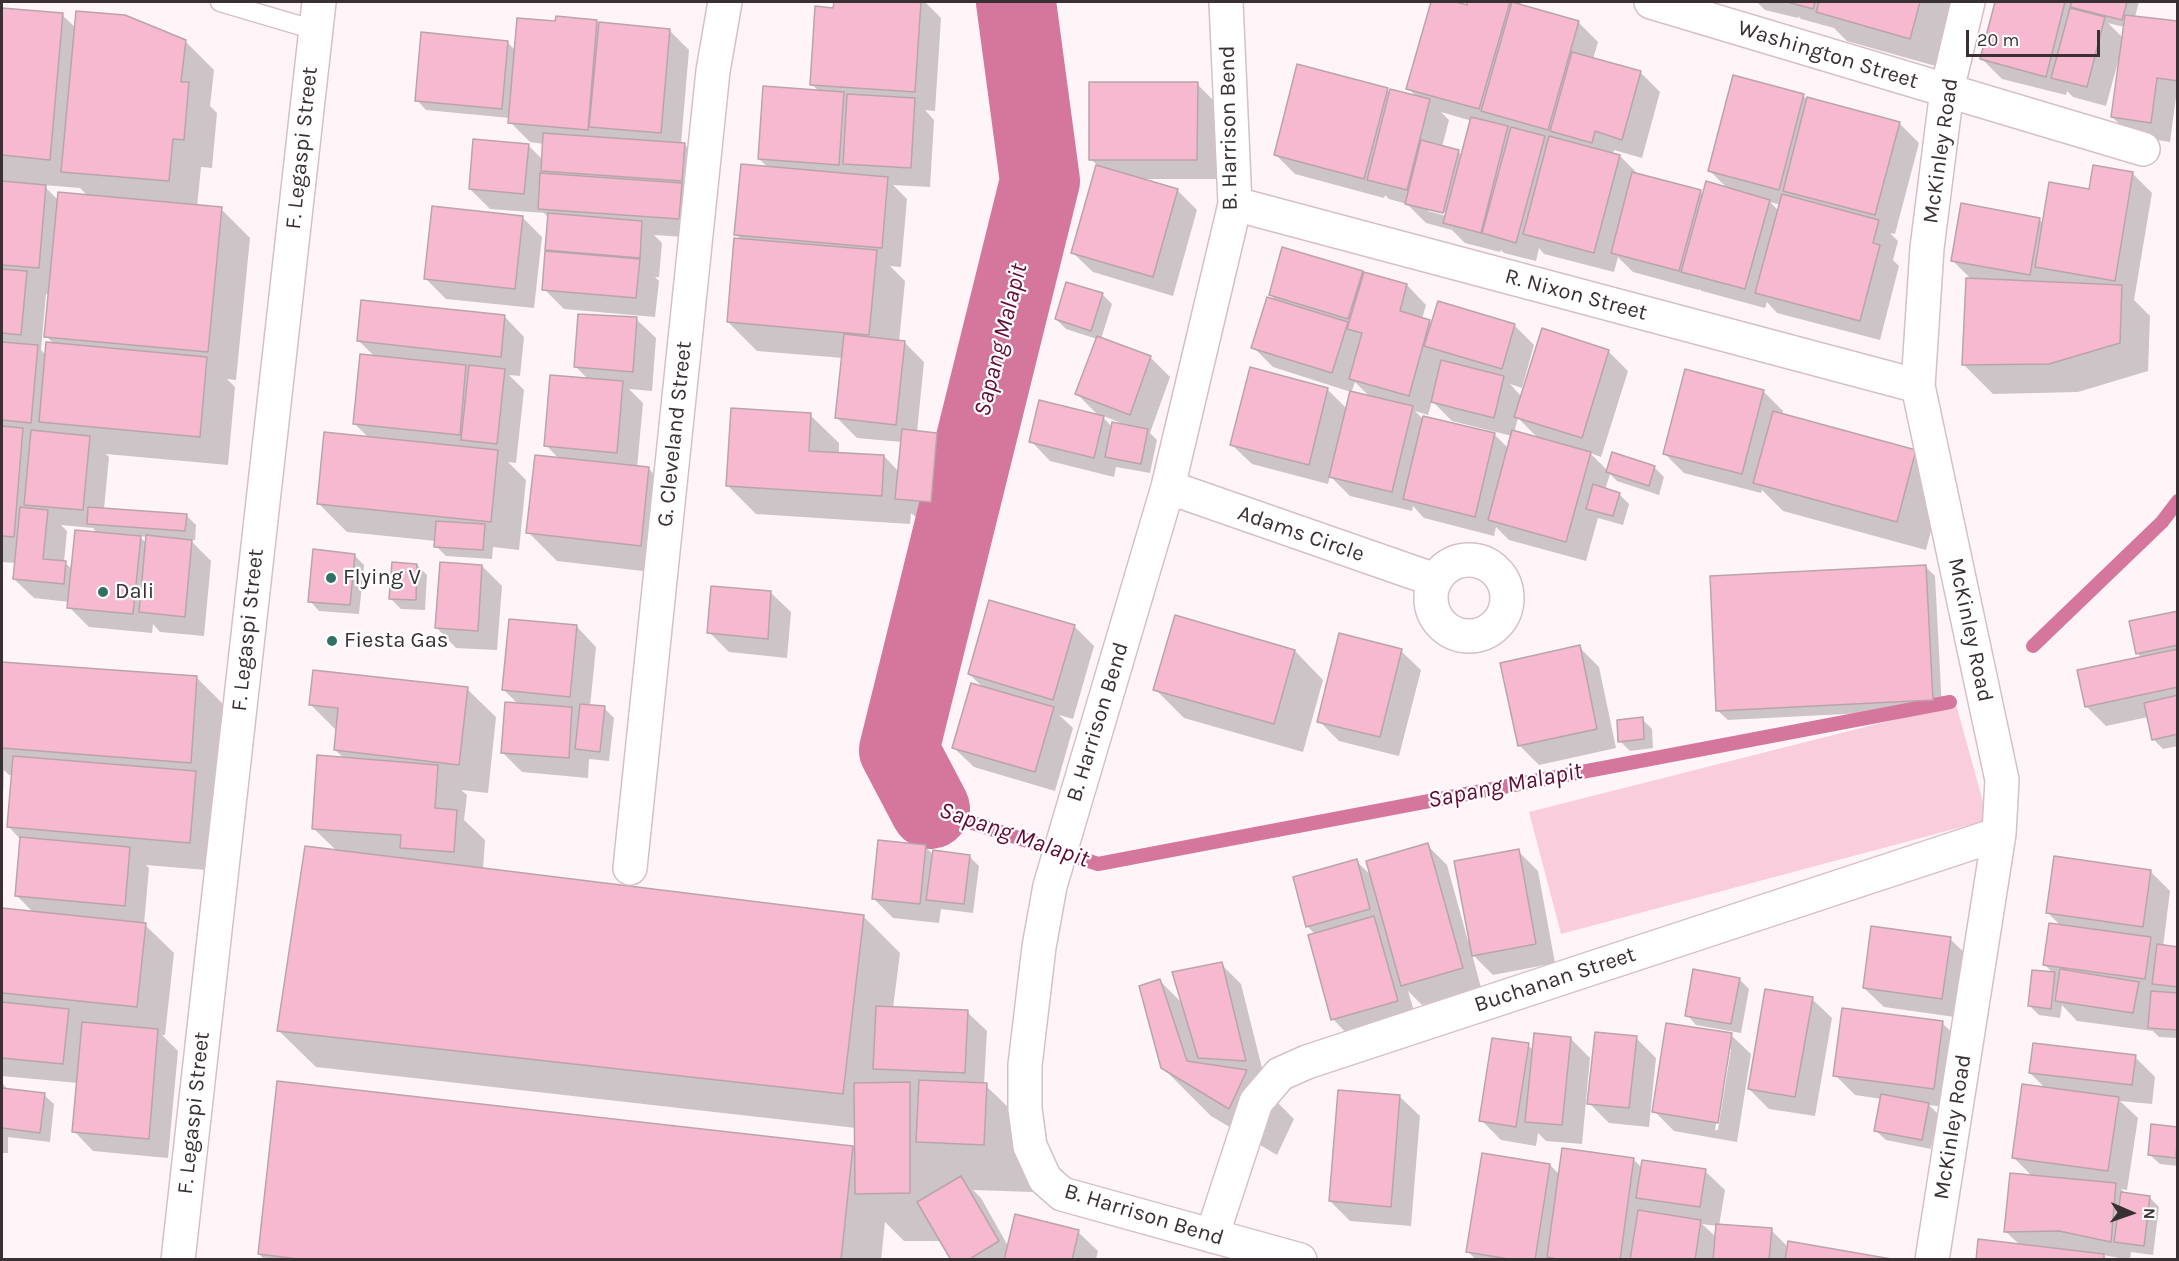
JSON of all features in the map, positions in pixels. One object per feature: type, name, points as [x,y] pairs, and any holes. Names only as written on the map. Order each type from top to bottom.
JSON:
[{"type":"street","name":"G. Cleveland Street","points":[[630,868],[713,71],[725,2]]},
{"type":"street","name":"B. Harrison Bend","points":[[1226,2],[1235,204],[1168,487],[1050,885],[1025,1065],[1025,1109],[1029,1146],[1045,1179],[1062,1194],[1300,1260]]},
{"type":"street","name":"Washington Street","points":[[1651,2],[2143,149]]},
{"type":"street","name":"McKinley Road","points":[[1932,1260],[1999,834],[2002,780],[1918,386],[1927,248],[1947,90],[1968,2]]},
{"type":"street","name":"F. Legaspi Street","points":[[178,1260],[317,16]]},
{"type":"street","name":"R. Nixon Street","points":[[1235,204],[1918,386]]},
{"type":"street","name":"Adams Circle","points":[[1168,487],[1435,580]]},
{"type":"street","name":"Buchanan Street","points":[[1212,1236],[1256,1102],[1280,1074],[1330,1054],[1999,834]]},
{"type":"lane","points":[[220,2],[317,16]]},
{"type":"shaded area","points":[[1956,704],[1988,820],[1561,934],[1529,812]]},
{"type":"building","points":[[834,2],[921,2],[915,92],[810,85],[815,6],[833,8]]},
{"type":"building","points":[[1431,2],[1456,2],[1467,5],[1467,2],[1510,2],[1479,109],[1406,89]]},
{"type":"building","points":[[1512,2],[1579,21],[1548,130],[1481,111]]},
{"type":"building","points":[[1787,2],[1815,2],[1813,9]]},
{"type":"building","points":[[1819,2],[1920,2],[1910,39],[1816,12]]},
{"type":"building","points":[[1995,2],[2065,2],[2046,77],[1980,59]]},
{"type":"building","points":[[2072,2],[2127,2],[2122,20],[2070,7]]},
{"type":"building","points":[[2,8],[63,13],[50,160],[2,155]]},
{"type":"building","points":[[2070,8],[2105,17],[2087,87],[2051,78]]},
{"type":"building","points":[[76,11],[125,15],[186,40],[181,82],[189,82],[184,140],[173,139],[169,181],[61,172]]},
{"type":"building","points":[[2125,15],[2178,21],[2178,81],[2157,78],[2151,123],[2111,117]]},
{"type":"building","points":[[556,16],[597,20],[588,130],[508,123],[517,18],[555,21]]},
{"type":"building","points":[[599,22],[670,29],[661,133],[589,127]]},
{"type":"building","points":[[421,32],[508,41],[502,109],[415,101]]},
{"type":"building","points":[[1572,52],[1641,71],[1622,140],[1595,131],[1592,143],[1550,131]]},
{"type":"building","points":[[1297,64],[1388,88],[1364,179],[1274,155]]},
{"type":"building","points":[[1733,75],[1804,94],[1779,190],[1708,171]]},
{"type":"building","points":[[1089,82],[1198,82],[1197,160],[1089,160]]},
{"type":"building","points":[[763,86],[844,92],[839,165],[758,159]]},
{"type":"building","points":[[1390,89],[1430,99],[1407,190],[1367,180]]},
{"type":"building","points":[[847,94],[915,98],[911,168],[843,164]]},
{"type":"building","points":[[1807,97],[1900,122],[1875,215],[1783,191]]},
{"type":"building","points":[[1471,117],[1508,126],[1481,233],[1443,223]]},
{"type":"building","points":[[1511,127],[1545,136],[1516,243],[1482,233]]},
{"type":"building","points":[[543,133],[685,143],[682,181],[541,171]]},
{"type":"building","points":[[1549,136],[1620,155],[1594,253],[1523,234]]},
{"type":"building","points":[[473,139],[529,144],[524,194],[469,189]]},
{"type":"building","points":[[1421,140],[1459,150],[1443,213],[1405,204]]},
{"type":"building","points":[[741,164],[888,177],[882,248],[734,235]]},
{"type":"building","points":[[1096,165],[1178,189],[1153,277],[1071,253]]},
{"type":"building","points":[[2093,165],[2133,172],[2115,281],[2035,267],[2049,182],[2089,189]]},
{"type":"building","points":[[1632,172],[1701,190],[1679,271],[1611,253]]},
{"type":"building","points":[[540,173],[682,183],[679,219],[538,209]]},
{"type":"building","points":[[2,181],[46,185],[39,268],[2,265]]},
{"type":"building","points":[[1706,181],[1770,200],[1745,289],[1681,272]]},
{"type":"building","points":[[58,192],[222,207],[208,352],[44,337]]},
{"type":"building","points":[[1782,194],[1879,220],[1873,243],[1880,245],[1860,321],[1755,293]]},
{"type":"building","points":[[1961,203],[2040,218],[2030,275],[1951,261]]},
{"type":"building","points":[[432,206],[523,216],[515,289],[424,279]]},
{"type":"building","points":[[548,213],[642,221],[640,258],[545,250]]},
{"type":"building","points":[[734,238],[877,250],[869,335],[727,322]]},
{"type":"building","points":[[1282,247],[1363,271],[1348,319],[1269,295]]},
{"type":"building","points":[[545,251],[640,259],[636,298],[542,290]]},
{"type":"building","points":[[2,269],[27,271],[21,335],[2,333]]},
{"type":"building","points":[[1364,272],[1407,284],[1400,311],[1430,320],[1409,396],[1349,379],[1362,333],[1347,329]]},
{"type":"building","points":[[1966,278],[2122,285],[2120,343],[2049,364],[1962,365]]},
{"type":"building","points":[[1066,282],[1103,293],[1091,331],[1055,319]]},
{"type":"building","points":[[1267,297],[1348,322],[1332,373],[1251,348]]},
{"type":"building","points":[[361,300],[505,315],[501,357],[357,341]]},
{"type":"building","points":[[1438,301],[1515,324],[1502,369],[1424,346]]},
{"type":"building","points":[[578,314],[637,317],[633,372],[574,367]]},
{"type":"building","points":[[1542,328],[1609,350],[1582,438],[1514,417]]},
{"type":"building","points":[[844,334],[905,341],[896,425],[835,418]]},
{"type":"building","points":[[1097,336],[1151,356],[1130,415],[1075,394]]},
{"type":"building","points":[[2,342],[38,345],[31,423],[2,420]]},
{"type":"building","points":[[46,342],[207,357],[200,437],[39,422]]},
{"type":"building","points":[[360,354],[466,365],[460,435],[353,424]]},
{"type":"building","points":[[1441,360],[1504,376],[1494,418],[1431,402]]},
{"type":"building","points":[[469,365],[505,369],[497,444],[461,440]]},
{"type":"building","points":[[1250,367],[1328,388],[1309,465],[1230,445]]},
{"type":"building","points":[[1685,369],[1764,390],[1742,474],[1663,454]]},
{"type":"building","points":[[550,375],[623,381],[617,453],[544,446]]},
{"type":"building","points":[[1350,391],[1413,406],[1392,492],[1329,477]]},
{"type":"building","points":[[1039,400],[1104,416],[1094,458],[1029,442]]},
{"type":"building","points":[[731,408],[811,413],[809,451],[884,455],[882,496],[726,486]]},
{"type":"building","points":[[1773,411],[1916,450],[1897,522],[1753,483]]},
{"type":"building","points":[[1423,416],[1495,433],[1475,517],[1403,499]]},
{"type":"building","points":[[1112,422],[1148,429],[1141,464],[1105,457]]},
{"type":"building","points":[[2,426],[23,428],[14,537],[2,536]]},
{"type":"building","points":[[902,429],[937,433],[931,502],[895,499]]},
{"type":"building","points":[[31,430],[90,436],[83,510],[24,505]]},
{"type":"building","points":[[1512,430],[1591,452],[1566,542],[1488,520]]},
{"type":"building","points":[[324,432],[498,450],[491,522],[317,504]]},
{"type":"building","points":[[1612,452],[1655,466],[1649,486],[1606,472]]},
{"type":"building","points":[[535,455],[649,467],[641,546],[526,533]]},
{"type":"building","points":[[1593,484],[1620,493],[1613,516],[1586,509]]},
{"type":"building","points":[[20,507],[48,510],[43,559],[66,561],[64,584],[13,579]]},
{"type":"building","points":[[88,507],[187,514],[185,531],[87,524]]},
{"type":"building","points":[[436,521],[485,524],[483,550],[434,547]]},
{"type":"building","points":[[75,530],[141,536],[133,614],[67,608]]},
{"type":"building","points":[[146,535],[192,540],[185,617],[139,612]]},
{"type":"building","name":"Flying V","points":[[313,549],[355,554],[350,605],[308,602]]},
{"type":"building","name":"Flying V","points":[[392,562],[417,564],[416,600],[389,599]]},
{"type":"building","points":[[440,562],[482,565],[478,631],[435,628]]},
{"type":"building","points":[[1926,565],[1933,700],[1716,711],[1710,576]]},
{"type":"building","points":[[711,586],[771,591],[768,639],[707,633]]},
{"type":"building","points":[[989,600],[1075,625],[1053,700],[968,674]]},
{"type":"building","points":[[2178,611],[2178,645],[2136,654],[2129,621]]},
{"type":"building","points":[[1175,615],[1295,650],[1274,724],[1153,690]]},
{"type":"building","points":[[509,619],[577,625],[570,697],[502,690]]},
{"type":"building","points":[[1339,633],[1402,649],[1380,737],[1317,722]]},
{"type":"building","points":[[1580,645],[1597,729],[1518,746],[1500,663]]},
{"type":"building","points":[[2178,649],[2178,687],[2085,707],[2077,670]]},
{"type":"building","points":[[2,662],[197,676],[191,763],[2,748]]},
{"type":"building","points":[[313,670],[468,687],[459,765],[334,750],[338,708],[309,705]]},
{"type":"building","points":[[971,683],[1054,707],[1035,772],[952,748]]},
{"type":"building","points":[[2178,695],[2178,734],[2152,740],[2144,703]]},
{"type":"building","points":[[505,702],[572,707],[569,758],[501,753]]},
{"type":"building","points":[[580,704],[605,706],[600,752],[575,749]]},
{"type":"building","points":[[1643,717],[1644,739],[1618,742],[1617,720]]},
{"type":"building","points":[[317,755],[438,765],[435,808],[457,810],[454,852],[400,848],[401,835],[312,829]]},
{"type":"building","points":[[13,756],[196,771],[190,843],[7,827]]},
{"type":"building","points":[[20,837],[130,847],[125,906],[15,896]]},
{"type":"building","points":[[878,840],[926,845],[920,904],[872,899]]},
{"type":"building","points":[[1428,843],[1463,968],[1401,986],[1366,861]]},
{"type":"building","points":[[305,846],[864,915],[843,1094],[277,1031]]},
{"type":"building","points":[[1519,849],[1536,944],[1472,956],[1454,861]]},
{"type":"building","points":[[933,850],[970,855],[964,904],[926,900]]},
{"type":"building","points":[[2054,856],[2151,870],[2143,927],[2046,913]]},
{"type":"building","points":[[1357,859],[1370,909],[1306,927],[1293,877]]},
{"type":"building","points":[[2,908],[146,923],[137,1007],[2,993]]},
{"type":"building","points":[[1374,916],[1398,1001],[1331,1020],[1308,935]]},
{"type":"building","points":[[2049,923],[2151,937],[2145,979],[2043,965]]},
{"type":"building","points":[[1871,926],[1951,937],[1942,999],[1863,988]]},
{"type":"building","points":[[2157,944],[2178,947],[2178,987],[2152,984]]},
{"type":"building","points":[[1222,962],[1246,1061],[1198,1058],[1172,972]]},
{"type":"building","points":[[1693,969],[1740,978],[1731,1024],[1685,1016]]},
{"type":"building","points":[[2060,969],[2139,982],[2133,1013],[2055,1001]]},
{"type":"building","points":[[2032,970],[2055,972],[2051,1009],[2028,1006]]},
{"type":"building","points":[[1160,979],[1187,1061],[1247,1070],[1229,1109],[1161,1068],[1139,986]]},
{"type":"building","points":[[1765,989],[1813,997],[1795,1097],[1748,1089]]},
{"type":"building","points":[[2151,991],[2178,993],[2178,1030],[2148,1028]]},
{"type":"building","points":[[2,1002],[69,1009],[63,1064],[2,1058]]},
{"type":"building","points":[[876,1006],[968,1010],[965,1073],[873,1069]]},
{"type":"building","points":[[1842,1008],[1943,1021],[1934,1089],[1833,1076]]},
{"type":"building","points":[[82,1022],[158,1029],[149,1139],[72,1132]]},
{"type":"building","points":[[1666,1023],[1732,1033],[1718,1123],[1652,1112]]},
{"type":"building","points":[[1595,1032],[1637,1036],[1629,1108],[1587,1104]]},
{"type":"building","points":[[1534,1033],[1571,1037],[1562,1125],[1525,1122]]},
{"type":"building","points":[[1492,1038],[1529,1043],[1516,1127],[1479,1121]]},
{"type":"building","points":[[2033,1043],[2136,1055],[2132,1085],[2029,1073]]},
{"type":"building","points":[[919,1080],[987,1083],[984,1145],[916,1142]]},
{"type":"building","points":[[277,1081],[853,1146],[841,1260],[306,1260],[258,1254]]},
{"type":"building","points":[[910,1082],[910,1193],[855,1194],[854,1083]]},
{"type":"building","points":[[2022,1084],[2119,1097],[2108,1171],[2012,1158]]},
{"type":"building","points":[[2,1088],[45,1093],[40,1133],[2,1128]]},
{"type":"building","points":[[1338,1090],[1400,1095],[1391,1207],[1329,1201]]},
{"type":"building","points":[[1881,1094],[1929,1103],[1922,1140],[1874,1131]]},
{"type":"building","points":[[2151,1124],[2178,1127],[2176,1158],[2148,1155]]},
{"type":"building","points":[[1562,1148],[1634,1158],[1620,1260],[1562,1260],[1547,1257]]},
{"type":"building","points":[[1482,1153],[1550,1164],[1535,1260],[1515,1260],[1466,1252]]},
{"type":"building","points":[[1642,1160],[1706,1169],[1700,1207],[1636,1198]]},
{"type":"building","points":[[2010,1173],[2116,1183],[2111,1242],[2059,1231],[2004,1232]]},
{"type":"building","points":[[961,1176],[999,1241],[968,1260],[951,1260],[917,1202]]},
{"type":"building","points":[[2121,1192],[2150,1196],[2144,1246],[2114,1242]]},
{"type":"building","points":[[1638,1210],[1701,1220],[1695,1260],[1630,1260]]},
{"type":"building","points":[[1015,1214],[1079,1230],[1072,1260],[1004,1260]]},
{"type":"building","points":[[1716,1224],[1772,1228],[1769,1260],[1713,1260]]},
{"type":"building","points":[[1978,1239],[2104,1254],[2104,1260],[1976,1260]]},
{"type":"building","points":[[1788,1241],[1897,1260],[1785,1260]]},
{"type":"waterway","name":"Sapang Malapit","points":[[930,809],[899,750],[1040,181],[1016,2]]},
{"type":"waterway","name":"Sapang Malapit","points":[[2033,646],[2162,522],[2178,501]]},
{"type":"waterway","name":"Sapang Malapit","points":[[930,809],[1098,864],[1950,702]]},
{"type":"place","name":"Flying V","points":[[331,578]]},
{"type":"place","name":"Dali","points":[[103,592]]},
{"type":"place","name":"Fiesta Gas","points":[[332,641]]}]
